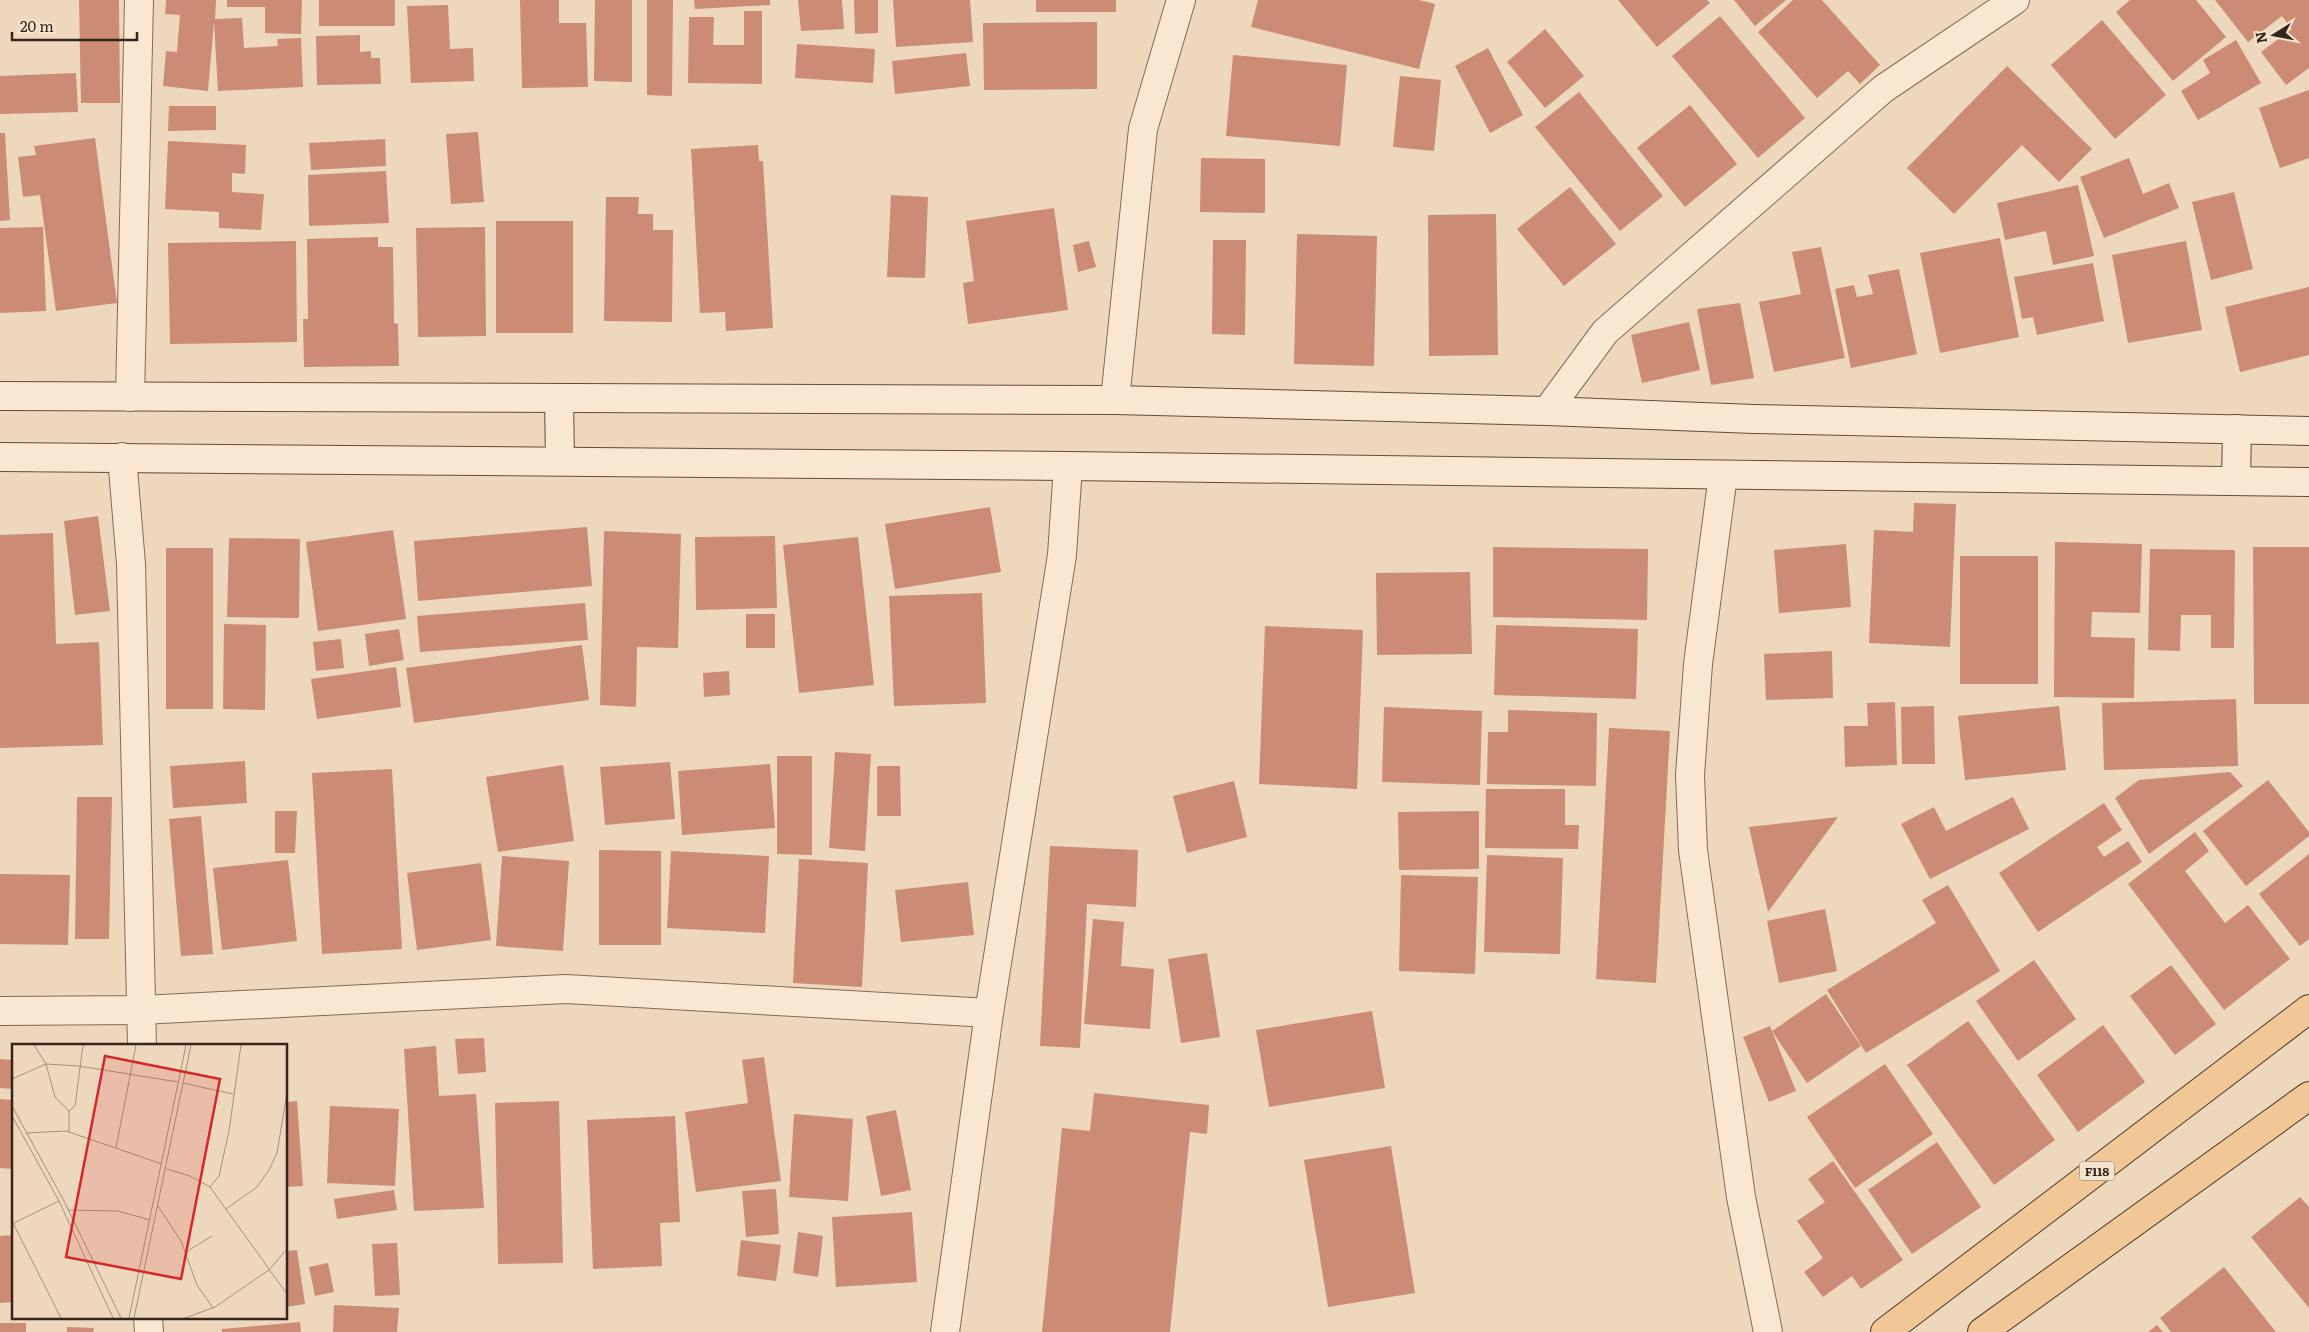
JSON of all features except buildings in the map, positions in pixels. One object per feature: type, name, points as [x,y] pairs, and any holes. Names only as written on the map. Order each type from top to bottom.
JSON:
[{"type":"main road","name":"F118","points":[[1885,1332],[2309,1009]]},
{"type":"main road","points":[[1982,1332],[2309,1096]]},
{"type":"street","points":[[130,397],[139,0]]},
{"type":"street","points":[[1115,400],[1143,129],[1181,0]]},
{"type":"street","points":[[1546,411],[1605,332],[1883,89],[2003,3]]},
{"type":"street","points":[[0,396],[1115,400],[1546,411],[1754,419],[2309,431]]},
{"type":"street","points":[[559,398],[560,461]]},
{"type":"street","points":[[2236,481],[2237,429]]},
{"type":"street","points":[[0,457],[1068,466],[2309,482]]},
{"type":"street","points":[[122,457],[130,564],[142,1044]]},
{"type":"street","points":[[945,1332],[989,1013],[1062,556],[1068,466]]},
{"type":"street","points":[[1722,475],[1697,673],[1690,775],[1693,850],[1741,1197],[1768,1332]]},
{"type":"street","points":[[0,1011],[141,1010],[566,990],[989,1013]]}]
